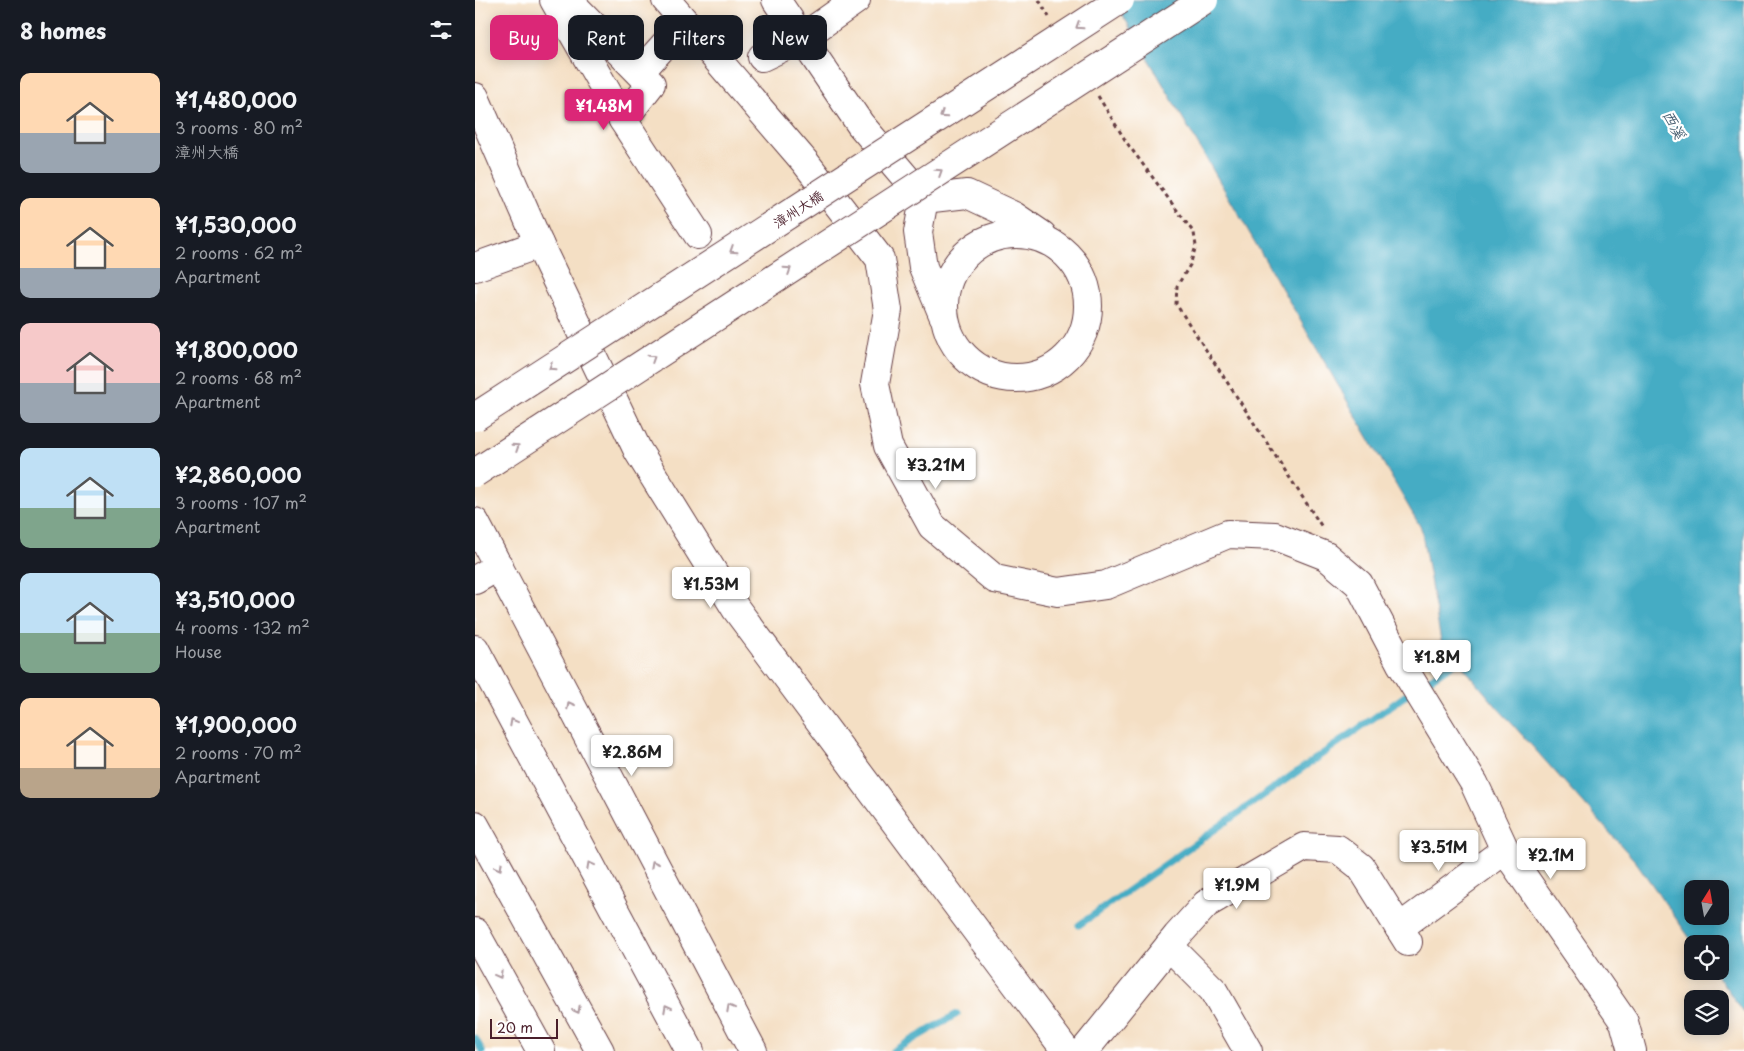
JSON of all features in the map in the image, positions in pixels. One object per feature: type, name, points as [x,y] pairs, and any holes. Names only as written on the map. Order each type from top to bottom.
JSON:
[{"type":"main road","points":[[554,0],[623,120],[698,235]]},
{"type":"main road","points":[[569,0],[651,84],[623,120]]},
{"type":"main road","points":[[666,0],[679,15]]},
{"type":"main road","points":[[776,0],[786,15]]},
{"type":"main road","points":[[827,20],[856,0]]},
{"type":"main road","name":"漳州大橋","points":[[475,417],[1120,0]]},
{"type":"main road","points":[[475,474],[1204,0]]},
{"type":"main road","points":[[640,72],[654,56]]},
{"type":"main road","points":[[718,60],[805,162],[880,259],[888,310],[875,384],[887,446],[932,526],[995,579],[1058,592],[1106,584],[1228,534],[1275,536],[1326,556],[1359,584],[1401,664],[1474,783],[1505,850],[1624,1022],[1632,1051]]},
{"type":"main road","points":[[744,92],[760,60]]},
{"type":"main road","points":[[817,60],[860,124],[924,199]]},
{"type":"main road","points":[[475,97],[539,244],[638,451],[736,609],[1066,1051]]},
{"type":"main road","points":[[967,194],[1014,216],[1055,244],[1073,260],[1085,281],[1090,305],[1086,329],[1074,350],[1057,367],[1034,376],[1010,378],[987,372],[966,359],[952,339],[923,267],[918,232],[924,199],[967,194]]},
{"type":"main road","points":[[944,317],[944,293],[952,270],[967,252],[987,239],[1010,233],[1033,235],[1055,244]]},
{"type":"main road","points":[[475,267],[539,244]]},
{"type":"main road","points":[[475,522],[753,1051]]},
{"type":"main road","points":[[475,580],[499,566]]},
{"type":"main road","points":[[475,649],[690,1051]]},
{"type":"main road","points":[[475,825],[600,1051]]},
{"type":"main road","points":[[1084,1051],[1169,946],[1206,904],[1304,847],[1338,849],[1361,867],[1403,935],[1505,850]]},
{"type":"main road","points":[[475,932],[541,1051]]},
{"type":"main road","points":[[1169,946],[1213,990],[1248,1051]]},
{"type":"path","points":[[1039,0],[1055,25]]},
{"type":"path","points":[[1096,92],[1127,143],[1194,233],[1196,246],[1190,265],[1177,286],[1176,304],[1327,534]]},
{"type":"water","name":"西溪","points":[[1114,0],[1744,0],[1744,1013],[1720,980],[1729,980],[1729,935],[1688,935],[1636,862],[1496,706],[1441,641],[1421,528]]},
{"type":"waterway","points":[[1421,685],[1464,657]]},
{"type":"waterway","points":[[1079,925],[1412,691]]},
{"type":"waterway","points":[[893,1051],[957,1014]]},
{"type":"waterway","points":[[475,1038],[482,1051]]}]
